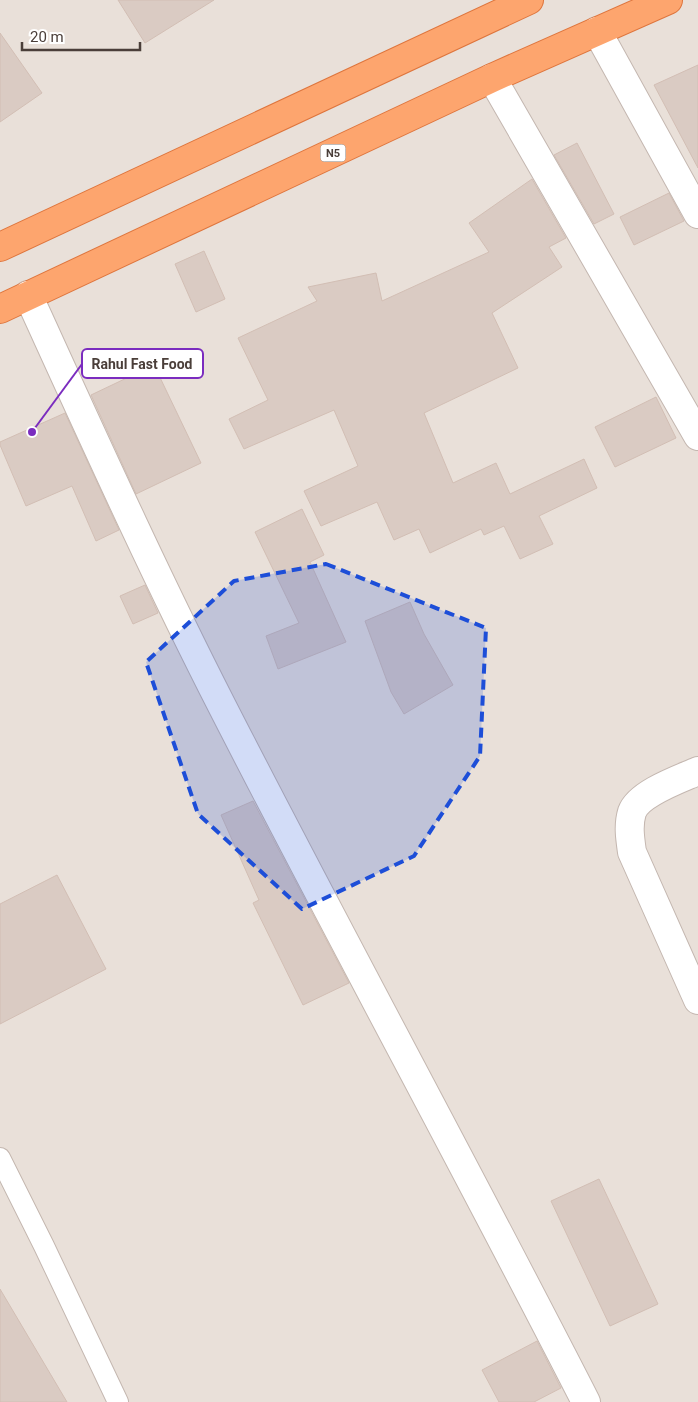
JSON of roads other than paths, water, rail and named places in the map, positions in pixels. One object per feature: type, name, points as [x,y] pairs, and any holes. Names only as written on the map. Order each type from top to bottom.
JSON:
[{"type":"highway","points":[[0,247],[529,0]]},
{"type":"highway","name":"N5","points":[[0,308],[492,78],[668,0]]},
{"type":"street","points":[[597,32],[698,214]]},
{"type":"street","points":[[492,78],[698,436]]},
{"type":"street","points":[[28,295],[122,503],[221,705],[510,1253],[586,1402]]},
{"type":"street","points":[[698,770],[642,798],[632,810],[629,830],[632,852],[698,1000]]},
{"type":"lane","points":[[0,1158],[118,1402]]},
{"type":"place","name":"Rahul Fast Food","points":[[32,432]]}]
